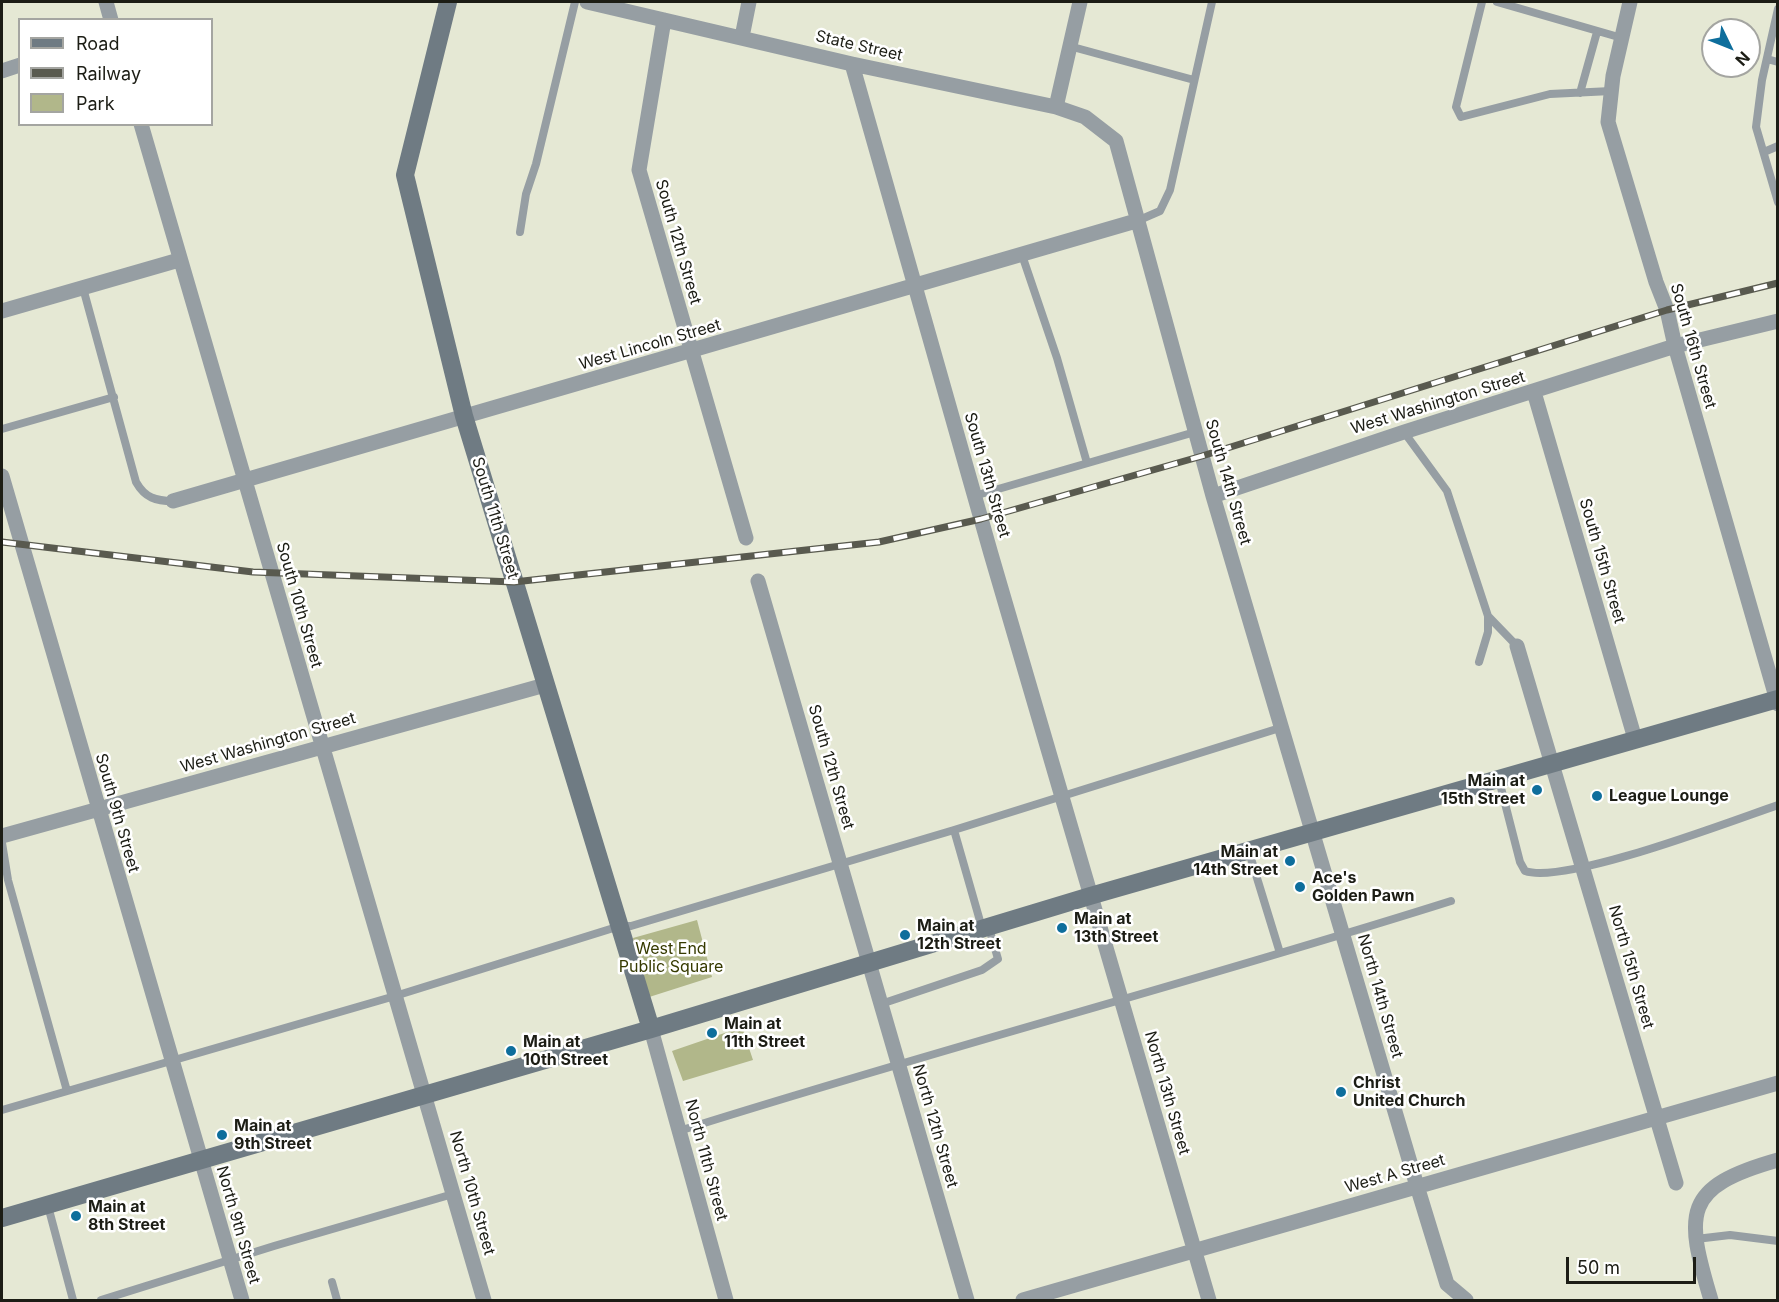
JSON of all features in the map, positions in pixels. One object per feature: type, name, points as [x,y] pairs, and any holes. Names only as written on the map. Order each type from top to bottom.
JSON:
[{"type":"main road","name":"South 11th Street","points":[[448,2],[405,175],[464,416],[651,1029]]},
{"type":"main road","points":[[2,1218],[651,1029],[985,927],[1498,777],[1777,701]]},
{"type":"street","points":[[106,2],[110,18]]},
{"type":"street","name":"State Street","points":[[590,2],[852,64],[1056,107],[1085,117],[1116,141]]},
{"type":"street","points":[[742,37],[749,2]]},
{"type":"street","points":[[1056,107],[1080,2]]},
{"type":"street","name":"South 16th Street","points":[[1630,2],[1611,91],[1608,122],[1656,282],[1667,310],[1675,346],[1777,701]]},
{"type":"street","name":"South 12th Street","points":[[664,20],[639,170],[690,353],[746,538]]},
{"type":"street","name":"South 13th Street","points":[[852,64],[1090,896]]},
{"type":"street","points":[[2,71],[18,66]]},
{"type":"street","name":"South 10th Street","points":[[142,126],[425,1095]]},
{"type":"street","name":"South 14th Street","points":[[1116,141],[1213,496],[1313,831]]},
{"type":"street","name":"West Lincoln Street","points":[[173,501],[690,353],[1136,221]]},
{"type":"street","points":[[2,311],[179,260]]},
{"type":"street","name":"West Washington Street","points":[[1213,496],[1404,432],[1675,346],[1778,321]]},
{"type":"street","name":"South 15th Street","points":[[1534,392],[1635,739]]},
{"type":"street","name":"South 9th Street","points":[[2,476],[200,1160]]},
{"type":"street","name":"South 12th Street","points":[[758,581],[869,962]]},
{"type":"street","name":"North 15th Street","points":[[1517,646],[1676,1183]]},
{"type":"street","name":"West Washington Street","points":[[2,836],[545,685]]},
{"type":"street","name":"North 14th Street","points":[[1313,831],[1447,1284],[1466,1300]]},
{"type":"street","name":"North 13th Street","points":[[1090,896],[1209,1300]]},
{"type":"street","name":"North 12th Street","points":[[869,962],[967,1300]]},
{"type":"street","name":"North 11th Street","points":[[651,1029],[726,1300]]},
{"type":"street","name":"West A Street","points":[[1023,1300],[1778,1083]]},
{"type":"street","name":"North 10th Street","points":[[425,1095],[484,1300]]},
{"type":"street","name":"North 9th Street","points":[[200,1160],[242,1300]]},
{"type":"street","points":[[1711,1300],[1695,1239],[1696,1217],[1702,1201],[1712,1188],[1727,1177],[1778,1160]]},
{"type":"lane","points":[[520,231],[526,194],[536,164],[575,2]]},
{"type":"lane","points":[[1136,221],[1160,211],[1170,190],[1212,2]]},
{"type":"lane","points":[[1482,2],[1456,107],[1461,117],[1550,94],[1611,91]]},
{"type":"lane","points":[[1497,2],[1622,38]]},
{"type":"lane","points":[[1778,9],[1756,127],[1778,202]]},
{"type":"lane","points":[[1580,93],[1597,32]]},
{"type":"lane","points":[[1070,46],[1194,80]]},
{"type":"lane","points":[[1767,59],[1778,62]]},
{"type":"lane","points":[[1764,152],[1778,146]]},
{"type":"lane","points":[[1022,255],[1057,358],[1087,463]]},
{"type":"lane","points":[[83,288],[136,482],[142,492],[156,501],[173,501]]},
{"type":"lane","points":[[2,429],[114,397]]},
{"type":"lane","points":[[974,496],[1195,432]]},
{"type":"lane","points":[[1404,432],[1448,491],[1488,616],[1488,632],[1479,662]]},
{"type":"lane","points":[[1488,616],[1517,646]]},
{"type":"lane","points":[[2,1110],[395,996],[620,926],[631,926],[840,862],[954,830],[1283,727]]},
{"type":"lane","points":[[1498,777],[1520,862],[1525,871],[1542,875],[1642,851],[1778,805]]},
{"type":"lane","points":[[881,1004],[982,970],[999,959],[985,927],[954,830]]},
{"type":"lane","points":[[2,843],[8,880],[67,1091]]},
{"type":"lane","points":[[1248,850],[1280,953]]},
{"type":"lane","points":[[679,1131],[1451,901]]},
{"type":"lane","points":[[101,1300],[453,1194]]},
{"type":"lane","points":[[47,1205],[73,1300]]},
{"type":"lane","points":[[1695,1239],[1730,1235],[1778,1241]]},
{"type":"lane","points":[[332,1282],[337,1300]]},
{"type":"green space","name":"West End Public Square","points":[[697,920],[712,977],[643,999],[633,938]]},
{"type":"green space","points":[[742,1027],[753,1060],[683,1081],[672,1051]]},
{"type":"railway","points":[[2,542],[253,572],[514,582],[879,542],[981,519],[1202,456],[1667,310],[1778,283]]},
{"type":"place","name":"Main at 15th Street","points":[[1537,790]]},
{"type":"place","name":"League Lounge","points":[[1597,796]]},
{"type":"place","name":"Main at 14th Street","points":[[1290,861]]},
{"type":"place","name":"Ace's Golden Pawn","points":[[1300,887]]},
{"type":"place","name":"Main at 13th Street","points":[[1062,928]]},
{"type":"place","name":"Main at 12th Street","points":[[905,935]]},
{"type":"place","name":"Main at 11th Street","points":[[712,1033]]},
{"type":"place","name":"Main at 10th Street","points":[[511,1051]]},
{"type":"place","name":"Christ United Church","points":[[1341,1092]]},
{"type":"place","name":"Main at 9th Street","points":[[222,1135]]},
{"type":"place","name":"Main at 8th Street","points":[[76,1216]]}]
